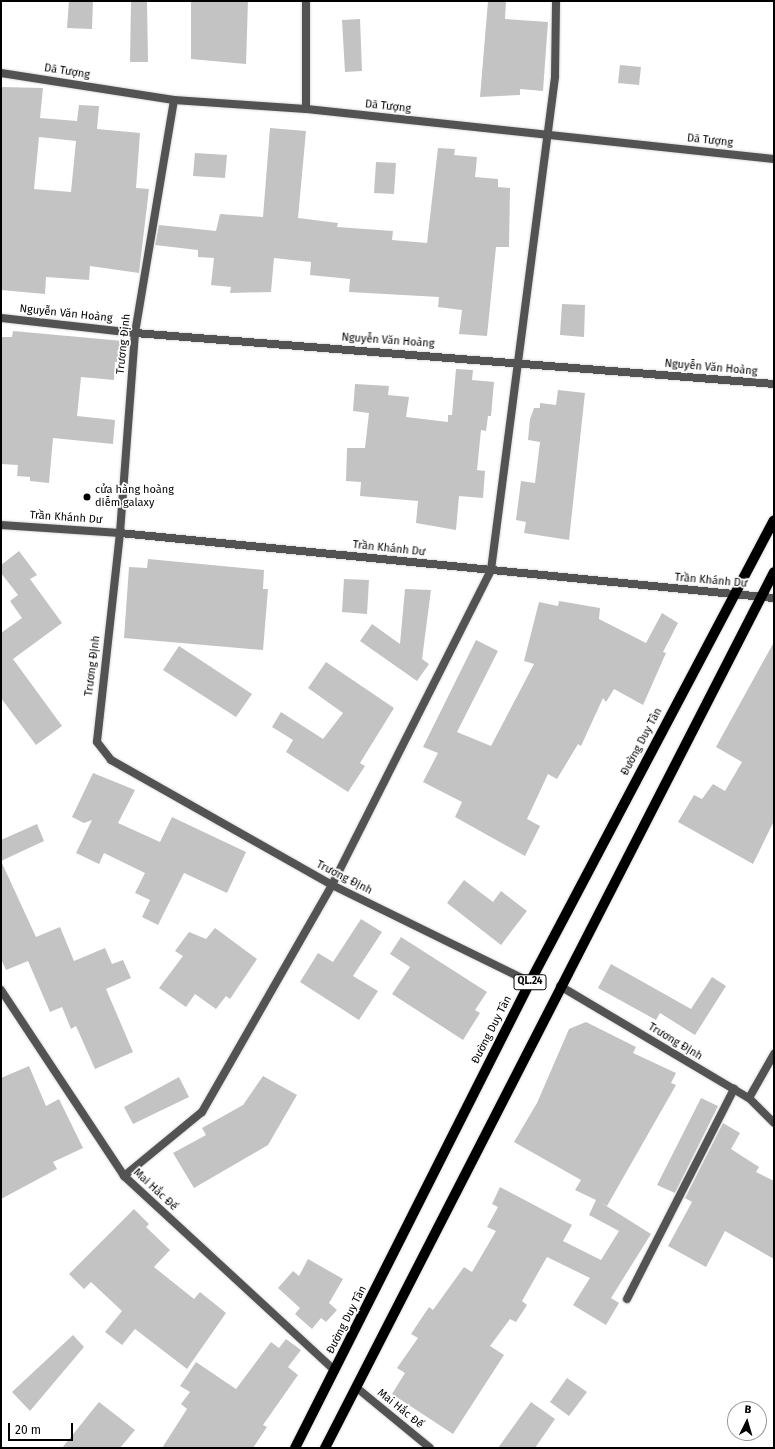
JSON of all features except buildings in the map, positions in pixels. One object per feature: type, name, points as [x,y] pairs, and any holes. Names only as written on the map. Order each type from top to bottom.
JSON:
[{"type":"main road","name":"Đường Duy Tân","points":[[295,1448],[530,982],[774,520]]},
{"type":"main road","name":"QL.24","points":[[325,1448],[357,1388],[560,986],[774,572]]},
{"type":"street","points":[[306,1],[306,109]]},
{"type":"street","points":[[124,1176],[202,1112],[332,885],[491,570],[555,68],[556,1]]},
{"type":"street","name":"Dã Tượng","points":[[1,73],[174,100],[306,109],[546,136],[774,159]]},
{"type":"street","name":"Trương Định","points":[[174,100],[135,333],[120,532],[96,735],[103,752],[111,760],[332,885],[530,982]]},
{"type":"street","name":"Nguyễn Văn Hoàng","points":[[1,318],[135,333],[774,384]]},
{"type":"street","name":"Trần Khánh Dư","points":[[1,525],[120,532],[774,598]]},
{"type":"street","name":"Trương Định","points":[[560,986],[749,1098],[774,1123]]},
{"type":"street","name":"Mai Hắc Đế","points":[[1,990],[124,1176],[335,1371]]},
{"type":"street","points":[[749,1098],[774,1054]]},
{"type":"street","points":[[627,1299],[734,1089]]},
{"type":"street","name":"Mai Hắc Đế","points":[[357,1388],[430,1448]]},
{"type":"place","name":"cửa hàng hoàng diễm galaxy","points":[[87,497]]}]
